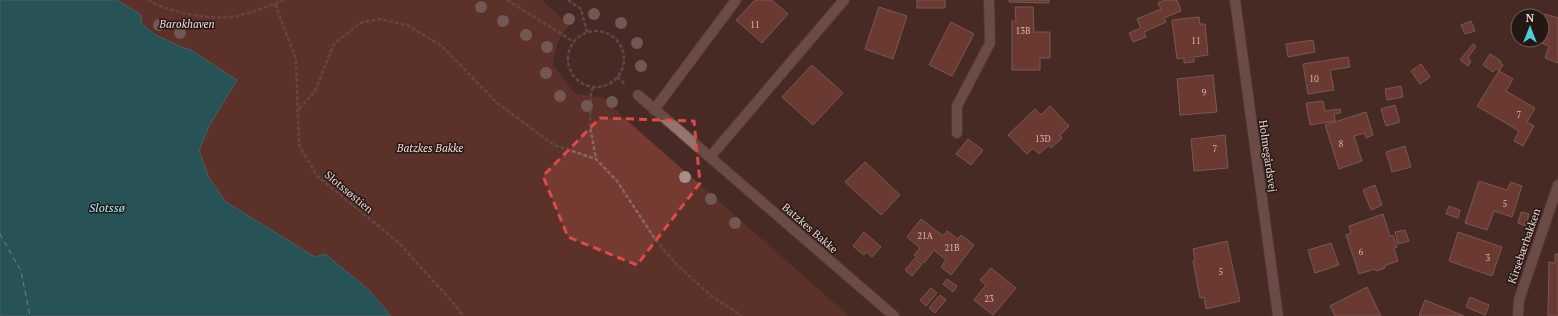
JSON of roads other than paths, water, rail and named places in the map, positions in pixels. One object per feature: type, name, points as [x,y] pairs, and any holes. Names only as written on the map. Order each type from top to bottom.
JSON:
[{"type":"street","points":[[654,110],[736,0]]},
{"type":"street","points":[[710,157],[844,0]]},
{"type":"street","points":[[957,134],[957,106],[990,43],[989,0]]},
{"type":"street","name":"Holmegårdsvej","points":[[1235,0],[1278,316]]},
{"type":"street","name":"Batzkes Bakke","points":[[638,95],[894,316]]},
{"type":"street","name":"Kirsebærbakken","points":[[1518,316],[1519,300],[1558,188]]},
{"type":"water","name":"Slotssø","points":[[0,0],[117,0],[141,15],[141,23],[154,34],[181,47],[191,50],[237,80],[209,126],[199,150],[209,178],[226,202],[315,257],[325,254],[369,290],[391,316],[0,316]]},
{"type":"park label","name":"Barokhaven","points":[[187,24]]}]
